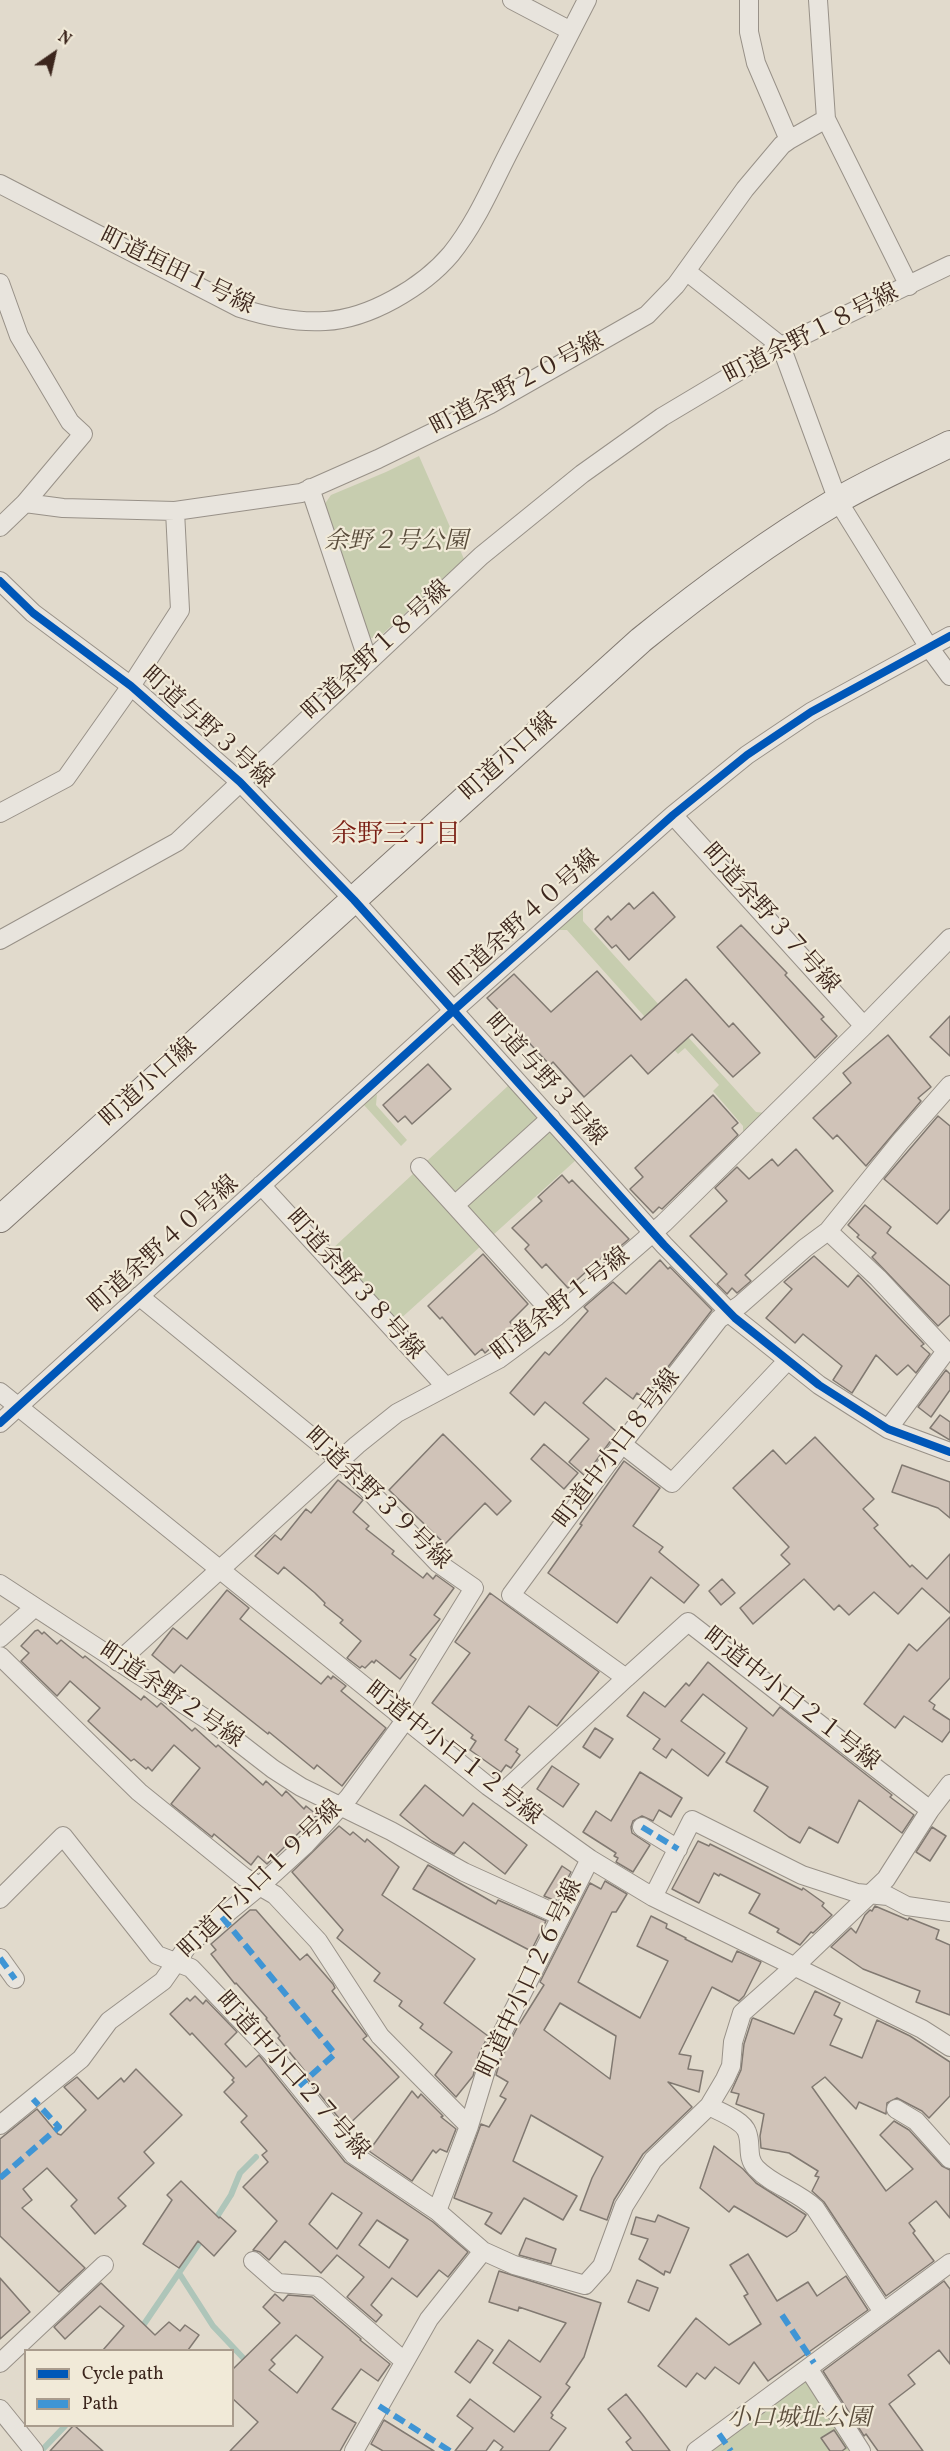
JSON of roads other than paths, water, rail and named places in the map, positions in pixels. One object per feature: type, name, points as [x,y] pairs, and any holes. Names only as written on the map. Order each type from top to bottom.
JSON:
[{"type":"street","points":[[512,0],[571,31]]},
{"type":"street","name":"町道垣田１号線","points":[[0,184],[240,308],[267,317],[297,321],[327,321],[356,315],[404,293],[438,268],[452,253],[478,213],[587,0]]},
{"type":"street","points":[[749,0],[749,32],[756,63],[789,140]]},
{"type":"street","points":[[818,0],[826,119],[909,286]]},
{"type":"street","name":"町道余野２０号線","points":[[25,502],[63,508],[175,511],[301,492],[489,405],[647,315],[676,285],[745,189],[782,145],[826,119]]},
{"type":"street","name":"町道余野１８号線","points":[[0,940],[177,842],[480,556],[582,474],[662,417],[781,346],[950,265]]},
{"type":"street","points":[[686,271],[781,346],[837,501],[928,646],[950,676]]},
{"type":"street","points":[[0,283],[20,336],[70,422],[82,434],[25,502],[0,527]]},
{"type":"street","name":"町道小口線","points":[[0,1220],[641,640],[719,578],[837,501],[950,444]]},
{"type":"street","points":[[310,488],[368,661]]},
{"type":"street","points":[[0,813],[66,778],[131,686],[180,610],[175,511]]},
{"type":"street","name":"町道与野３号線","points":[[0,581],[33,613],[131,686],[240,782],[354,900],[728,1312],[819,1385],[888,1429],[950,1452]]},
{"type":"street","name":"町道余野４０号線","points":[[0,1423],[454,1010],[674,815],[747,755],[802,718],[928,646],[950,636]]},
{"type":"street","name":"町道余野３７号線","points":[[674,815],[864,1026]]},
{"type":"street","name":"町道余野１号線","points":[[118,1662],[340,1460],[397,1413],[499,1359],[556,1317],[654,1232],[864,1026],[950,938]]},
{"type":"street","name":"町道中小口８号線","points":[[626,1678],[511,1595],[622,1444],[719,1319],[828,1231],[900,1142],[950,1085]]},
{"type":"street","points":[[455,1205],[551,1118]]},
{"type":"street","points":[[420,1167],[556,1317]]},
{"type":"street","name":"町道余野３８号線","points":[[261,1185],[446,1387]]},
{"type":"street","points":[[828,1231],[878,1278],[946,1351],[888,1429]]},
{"type":"street","name":"町道余野３９号線","points":[[139,1296],[340,1460],[438,1563],[474,1588],[401,1716]]},
{"type":"street","points":[[622,1444],[672,1483],[787,1361]]},
{"type":"street","name":"町道中小口１２号線","points":[[0,1392],[500,1795],[590,1859],[653,1897],[922,2029],[950,2048]]},
{"type":"street","name":"町道余野２号線","points":[[0,1584],[220,1728],[284,1777],[391,1831],[464,1872],[561,1916]]},
{"type":"street","points":[[0,1638],[35,1607]]},
{"type":"street","name":"町道中小口２１号線","points":[[626,1678],[688,1622],[930,1810]]},
{"type":"street","points":[[0,1656],[139,1792],[244,1877],[275,1895],[318,1941],[381,2036],[469,2126]]},
{"type":"street","points":[[500,1795],[626,1678]]},
{"type":"street","name":"町道下小口１９号線","points":[[0,2125],[81,2059],[109,2021],[163,1981],[189,1944],[260,1886],[306,1844],[340,1807],[401,1716]]},
{"type":"street","points":[[436,2211],[483,2251],[514,2265],[585,2285],[602,2266],[624,2206],[653,2160],[709,2106],[731,2066],[733,2042],[742,2013],[886,1879],[930,1810],[950,1784]]},
{"type":"street","points":[[653,1897],[692,1820],[802,1875],[857,1893],[888,1896],[907,1906],[950,1912]]},
{"type":"street","points":[[642,1827],[678,1849]]},
{"type":"street","name":"町道中小口２７号線","points":[[0,1899],[63,1836],[157,1955],[191,1968],[273,2053],[354,2155],[436,2211]]},
{"type":"street","name":"町道中小口２６号線","points":[[436,2211],[469,2126],[490,2057],[590,1859]]},
{"type":"street","points":[[0,1958],[15,1979]]},
{"type":"street","points":[[709,2106],[742,2125],[747,2132],[750,2157],[763,2174],[803,2196],[814,2208],[883,2312]]},
{"type":"street","points":[[896,2109],[916,2121],[950,2159]]},
{"type":"street","points":[[354,2451],[404,2361],[445,2297],[483,2251]]},
{"type":"street","points":[[253,2261],[278,2283],[317,2286],[404,2361]]},
{"type":"street","points":[[696,2451],[950,2263]]},
{"type":"street","points":[[0,2363],[104,2265]]},
{"type":"street","points":[[807,2368],[861,2451]]},
{"type":"street","points":[[0,2409],[34,2451]]},
{"type":"waterway","points":[[213,2223],[231,2195],[240,2173],[256,2157]]},
{"type":"waterway","points":[[140,2330],[204,2236]]},
{"type":"waterway","points":[[179,2273],[213,2326],[248,2363]]},
{"type":"waterway","points":[[43,2449],[64,2427]]},
{"type":"district","name":"余野三丁目","points":[[396,837]]},
{"type":"park label","name":"余野２号公園","points":[[396,544]]},
{"type":"park label","name":"小口城址公園","points":[[799,2421]]}]
